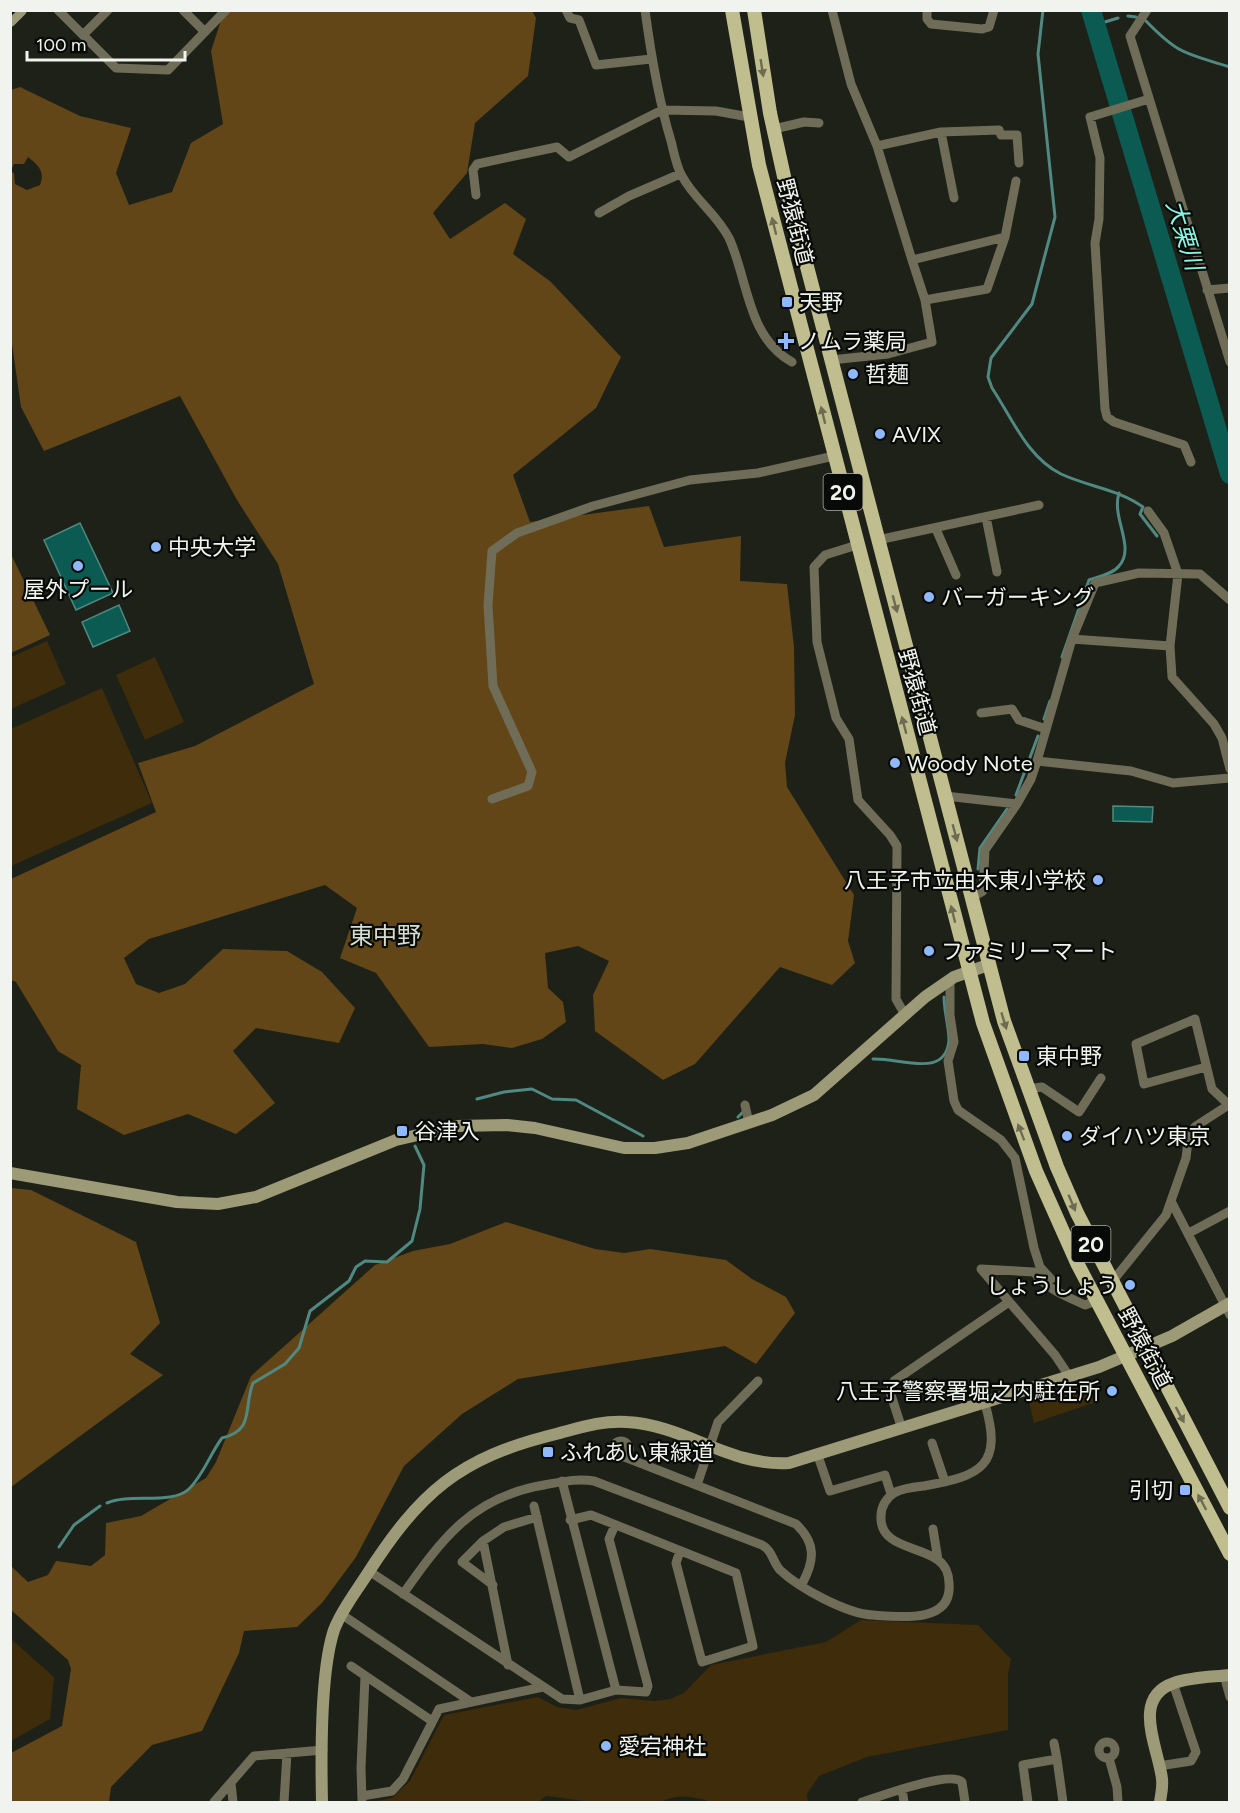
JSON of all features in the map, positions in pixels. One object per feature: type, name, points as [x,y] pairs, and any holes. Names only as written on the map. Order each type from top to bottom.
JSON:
[{"type":"main road","name":"野猿街道","points":[[732,10],[759,165],[968,971],[988,1039],[1036,1171],[1096,1301],[1230,1554]]},
{"type":"main road","name":"野猿街道","points":[[754,10],[770,113],[831,360],[988,965],[1028,1089],[1057,1167],[1111,1283],[1230,1508]]},
{"type":"main road","points":[[749,117],[770,113]]},
{"type":"main road","points":[[810,362],[831,360]]},
{"type":"main road","points":[[857,545],[878,540]]},
{"type":"main road","points":[[867,583],[871,569],[879,565],[886,569]]},
{"type":"street","points":[[10,21],[21,10]]},
{"type":"street","points":[[58,10],[116,68],[168,70],[226,10]]},
{"type":"street","points":[[83,36],[108,10]]},
{"type":"street","points":[[183,10],[206,32]]},
{"type":"street","points":[[566,10],[570,18],[579,20],[596,65],[651,59]]},
{"type":"street","points":[[645,10],[651,59],[662,110],[680,174],[729,239],[754,317],[764,336],[792,362]]},
{"type":"street","points":[[831,360],[888,354],[932,342],[925,300],[877,146],[851,84],[832,10]]},
{"type":"street","points":[[927,10],[927,19],[931,24],[982,29],[989,27],[994,10]]},
{"type":"street","points":[[1147,10],[1130,36],[1230,362]]},
{"type":"street","points":[[1148,99],[1090,117],[1100,158],[1095,243],[1107,417],[1123,426],[1184,445],[1191,462]]},
{"type":"street","points":[[476,195],[473,170],[477,164],[557,147],[569,158],[662,110],[716,111],[749,117]]},
{"type":"street","points":[[774,129],[804,122],[819,123]]},
{"type":"street","points":[[877,146],[941,132],[999,130],[1001,135],[1017,135],[1019,163]]},
{"type":"street","points":[[941,132],[954,198]]},
{"type":"street","points":[[599,213],[629,196],[680,174]]},
{"type":"street","points":[[925,300],[987,289],[1005,237],[1016,181]]},
{"type":"street","points":[[912,260],[1005,237]]},
{"type":"street","points":[[1207,290],[1230,288]]},
{"type":"street","points":[[492,799],[528,786],[532,771],[493,686],[488,605],[492,550],[517,533],[593,506],[690,480],[758,473],[834,456]]},
{"type":"street","points":[[878,540],[1039,505]]},
{"type":"street","points":[[1148,511],[1164,533],[1178,574],[1170,646],[1172,677],[1214,724],[1222,738],[1230,769]]},
{"type":"street","points":[[986,518],[997,572]]},
{"type":"street","points":[[936,529],[956,575]]},
{"type":"street","points":[[857,545],[825,555],[814,567],[817,642],[836,718],[849,739],[858,801],[890,835],[897,846],[896,999],[904,1013]]},
{"type":"street","points":[[971,898],[983,891],[985,850],[1017,804],[1031,779],[1072,639],[1095,583],[1139,573],[1200,574],[1230,600]]},
{"type":"street","points":[[1072,639],[1170,646]]},
{"type":"street","points":[[981,713],[1012,709],[1019,720],[1046,729]]},
{"type":"street","points":[[1036,761],[1131,771],[1173,783],[1230,778]]},
{"type":"street","points":[[945,796],[1017,804]]},
{"type":"street","points":[[10,1173],[177,1202],[218,1204],[256,1197],[396,1140],[446,1128],[507,1125],[535,1128],[608,1146],[641,1149],[688,1143],[792,1107],[813,1095],[904,1013],[950,980],[988,965]]},
{"type":"street","points":[[950,980],[950,1015],[954,1042],[948,1067],[954,1101],[958,1110],[1008,1147],[1015,1158],[1034,1248],[1040,1268],[1051,1279]]},
{"type":"street","points":[[1111,1283],[1166,1215],[1186,1158],[1189,1133],[1229,1104],[1212,1089],[1196,1019],[1136,1044],[1144,1084],[1206,1067]]},
{"type":"street","points":[[1028,1089],[1042,1087],[1079,1112],[1101,1078]]},
{"type":"street","points":[[745,1105],[749,1123]]},
{"type":"street","points":[[1020,1177],[1036,1171]]},
{"type":"street","points":[[322,1803],[327,1666],[334,1630],[341,1614],[397,1529],[422,1500],[450,1476],[509,1446],[589,1425],[621,1422],[659,1427],[757,1463],[789,1463],[985,1404],[1126,1356],[1228,1308],[1171,1202]]},
{"type":"street","points":[[1189,1233],[1230,1211]]},
{"type":"street","points":[[1069,1376],[1055,1355],[981,1269],[1034,1272],[1041,1281],[1058,1292],[1085,1305],[1096,1301]]},
{"type":"street","points":[[902,1429],[890,1392],[894,1381],[1010,1302]]},
{"type":"street","points":[[697,1485],[718,1422],[758,1380]]},
{"type":"street","points":[[938,1560],[888,1537],[882,1527],[881,1511],[891,1494],[901,1489],[962,1478],[980,1470],[990,1451],[992,1430],[985,1404]]},
{"type":"street","points":[[932,1443],[945,1482]]},
{"type":"street","points":[[622,1456],[796,1524],[805,1533],[813,1552],[809,1570],[802,1584]]},
{"type":"street","points":[[818,1456],[830,1491],[885,1475],[891,1494]]},
{"type":"street","points":[[403,1594],[431,1554],[454,1527],[471,1513],[514,1492],[562,1481],[581,1479],[594,1481],[762,1545],[769,1549],[780,1569],[826,1600],[846,1610],[870,1615],[921,1617],[933,1613],[947,1598],[948,1574],[938,1560],[933,1529]]},
{"type":"street","points":[[562,1481],[570,1520],[616,1690]]},
{"type":"street","points":[[534,1506],[580,1700]]},
{"type":"street","points":[[570,1520],[591,1515],[736,1573],[753,1646],[702,1662],[676,1563],[680,1551]]},
{"type":"street","points":[[493,1585],[462,1563],[483,1540],[504,1527],[537,1517]]},
{"type":"street","points":[[369,1571],[562,1699],[580,1700],[616,1690],[646,1692],[648,1686],[609,1539],[615,1525]]},
{"type":"street","points":[[483,1540],[508,1665]]},
{"type":"street","points":[[341,1614],[471,1702]]},
{"type":"street","points":[[351,1666],[432,1721]]},
{"type":"street","points":[[1161,1803],[1162,1780],[1149,1732],[1149,1719],[1157,1696],[1173,1683],[1227,1675],[1230,1697]]},
{"type":"street","points":[[365,1677],[362,1799],[392,1791],[403,1779],[439,1709],[543,1688]]},
{"type":"street","points":[[1159,1766],[1191,1761],[1196,1752],[1173,1683]]},
{"type":"street","points":[[1054,1743],[1063,1803]]},
{"type":"street","points":[[214,1803],[254,1756],[323,1750]]},
{"type":"street","points":[[284,1803],[287,1753]]},
{"type":"street","points":[[1109,1758],[1117,1787],[1118,1803]]},
{"type":"street","points":[[1028,1803],[1023,1765],[1057,1759]]},
{"type":"street","points":[[862,1803],[902,1789],[958,1779],[962,1782],[965,1803]]},
{"type":"street","points":[[231,1782],[233,1803]]},
{"type":"street","points":[[902,1789],[904,1803]]},
{"type":"shaded area","points":[[224,11],[532,11],[536,18],[528,76],[475,123],[467,173],[433,213],[450,239],[505,203],[526,219],[513,254],[551,282],[621,357],[596,408],[513,475],[530,522],[649,506],[664,547],[741,536],[740,581],[787,584],[794,647],[795,715],[785,763],[787,787],[854,895],[848,941],[855,963],[832,985],[780,967],[695,1064],[663,1080],[595,1031],[593,995],[609,961],[578,946],[545,953],[548,988],[563,1002],[566,1022],[542,1039],[512,1048],[483,1044],[429,1047],[376,973],[340,958],[357,908],[325,885],[149,939],[124,958],[136,984],[159,993],[185,984],[223,949],[287,951],[322,972],[355,1008],[339,1043],[256,1028],[233,1051],[275,1103],[236,1134],[188,1114],[124,1135],[77,1109],[81,1065],[58,1051],[16,982],[11,980],[11,879],[156,812],[138,763],[195,746],[314,684],[278,564],[237,500],[180,396],[44,451],[21,407],[10,330],[11,172],[14,173],[15,184],[27,190],[40,185],[42,176],[38,166],[28,157],[24,164],[14,164],[11,170],[11,90],[20,87],[80,116],[131,128],[116,173],[129,205],[172,192],[191,143],[223,124],[211,51]]},
{"type":"shaded area","points":[[10,552],[50,635],[11,653],[10,653]]},
{"type":"shaded area","points":[[47,641],[66,684],[11,709],[11,657]]},
{"type":"shaded area","points":[[155,657],[184,722],[145,740],[116,675]]},
{"type":"shaded area","points":[[102,688],[152,803],[11,866],[11,729]]},
{"type":"shaded area","points":[[11,1188],[31,1190],[136,1242],[160,1323],[130,1354],[163,1375],[11,1487]]},
{"type":"shaded area","points":[[506,1222],[595,1249],[624,1253],[650,1249],[726,1260],[752,1279],[786,1297],[795,1313],[756,1364],[725,1346],[518,1379],[462,1414],[404,1466],[356,1557],[322,1603],[297,1627],[244,1631],[239,1653],[202,1731],[152,1745],[111,1787],[109,1802],[11,1802],[11,1753],[62,1726],[71,1669],[68,1660],[11,1610],[11,1566],[28,1582],[48,1575],[56,1561],[91,1566],[105,1555],[106,1523],[141,1516],[206,1478],[216,1462],[251,1376],[375,1265],[413,1251],[450,1244]]},
{"type":"shaded area","points":[[1092,1382],[1099,1401],[1034,1423],[1029,1402]]},
{"type":"shaded area","points":[[861,1620],[978,1625],[1011,1659],[1008,1674],[1008,1730],[867,1757],[819,1776],[807,1794],[808,1802],[711,1802],[685,1797],[660,1802],[593,1802],[546,1796],[538,1802],[372,1802],[392,1798],[410,1781],[444,1715],[538,1697],[557,1707],[576,1710],[621,1698],[655,1701],[670,1699],[684,1693],[711,1665],[826,1642]]},
{"type":"shaded area","points":[[10,1638],[54,1677],[50,1719],[11,1741]]},
{"type":"water","name":"屋外プール","points":[[80,523],[113,593],[76,610],[44,540]]},
{"type":"water","name":"屋外プール","points":[[119,605],[130,631],[93,647],[82,622]]},
{"type":"water","points":[[1113,806],[1153,807],[1152,822],[1113,821]]},
{"type":"waterway","points":[[1043,10],[1038,54],[1055,217],[1032,304],[991,358],[988,377],[992,388],[1014,424],[1039,458],[1061,474],[1124,496],[1143,507],[1140,514],[1157,536]]},
{"type":"waterway","name":"大栗川","points":[[1091,10],[1230,474]]},
{"type":"waterway","points":[[1128,16],[1136,17]]},
{"type":"waterway","points":[[1095,25],[1118,18]]},
{"type":"waterway","points":[[1146,21],[1167,41],[1184,52],[1230,67]]},
{"type":"waterway","points":[[1062,657],[1089,580],[1113,571],[1124,558],[1124,541],[1117,503],[1119,493]]},
{"type":"waterway","points":[[1044,719],[1050,701]]},
{"type":"waterway","points":[[1016,795],[1038,736]]},
{"type":"waterway","points":[[978,869],[980,848],[1007,809]]},
{"type":"waterway","points":[[873,1059],[919,1064],[939,1060],[946,1052],[949,1040],[944,997]]},
{"type":"waterway","points":[[477,1099],[504,1092],[532,1089],[552,1099],[576,1100],[643,1136]]},
{"type":"waterway","points":[[738,1117],[745,1110]]},
{"type":"waterway","points":[[107,1503],[116,1500],[172,1497],[189,1489],[199,1477],[222,1438],[239,1430],[244,1424],[253,1383],[285,1364],[299,1348],[310,1311],[349,1281],[356,1267],[365,1261],[387,1262],[412,1241],[420,1209],[424,1165],[415,1146]]},
{"type":"waterway","points":[[59,1547],[74,1525],[100,1506]]},
{"type":"railway","points":[[10,15],[15,10]]},
{"type":"place","name":"天野","points":[[787,302]]},
{"type":"place","name":"ノムラ薬局","points":[[786,341]]},
{"type":"place","name":"哲麺","points":[[853,374]]},
{"type":"place","name":"AVIX","points":[[880,434]]},
{"type":"place","name":"中央大学","points":[[156,547]]},
{"type":"place","name":"屋外プール","points":[[78,566]]},
{"type":"place","name":"バーガーキング","points":[[929,597]]},
{"type":"place","name":"Woody Note","points":[[895,763]]},
{"type":"place","name":"八王子市立由木東小学校","points":[[1098,880]]},
{"type":"place","name":"ファミリーマート","points":[[929,951]]},
{"type":"place","name":"東中野","points":[[1024,1056]]},
{"type":"place","name":"谷津入","points":[[402,1131]]},
{"type":"place","name":"ダイハツ東京","points":[[1067,1136]]},
{"type":"place","name":"しょうしょう","points":[[1130,1285]]},
{"type":"place","name":"八王子警察署堀之内駐在所","points":[[1112,1391]]},
{"type":"place","name":"ふれあい東緑道","points":[[548,1452]]},
{"type":"place","name":"引切","points":[[1185,1490]]},
{"type":"place","name":"愛宕神社","points":[[606,1746]]},
{"type":"district","name":"東中野","points":[[385,935]]}]
